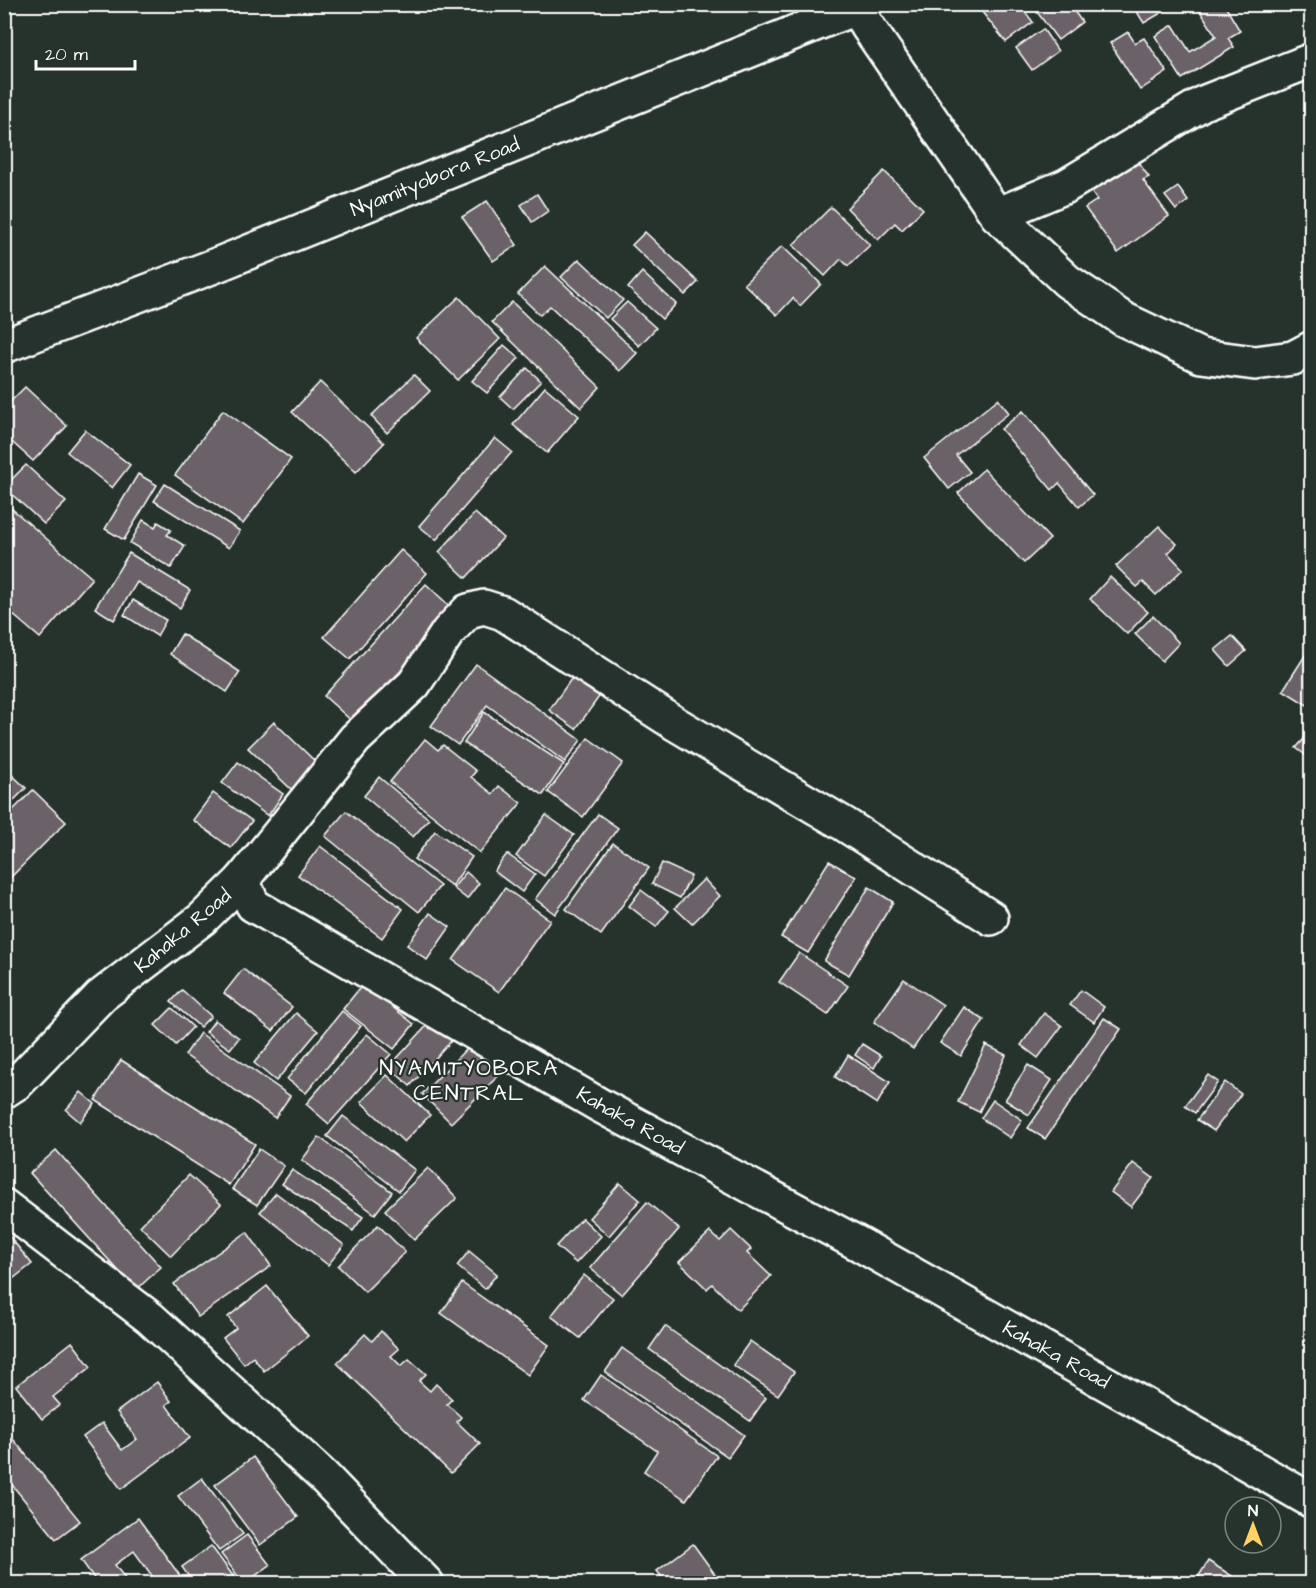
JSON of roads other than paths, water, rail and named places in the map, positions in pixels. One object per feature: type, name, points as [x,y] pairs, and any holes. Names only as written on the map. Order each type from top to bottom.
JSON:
[{"type":"street","points":[[860,6],[997,215],[1067,281],[1123,319],[1201,356],[1256,363],[1293,358],[1311,348]]},
{"type":"street","name":"Nyamityobora Road","points":[[4,346],[214,266],[860,6]]},
{"type":"street","points":[[997,215],[1065,186],[1203,103],[1311,60]]},
{"type":"street","points":[[242,880],[355,739],[414,684],[448,632],[468,611],[484,607],[504,613],[676,724],[844,824],[991,918]]},
{"type":"street","name":"Kahaka Road","points":[[4,1091],[18,1082],[101,996],[202,919],[242,880],[253,905],[263,911],[601,1106],[859,1244],[1311,1501]]},
{"type":"street","points":[[4,1206],[150,1318],[323,1476],[427,1584]]},
{"type":"district","name":"NYAMITYOBORA CENTRAL","points":[[469,1080]]}]
